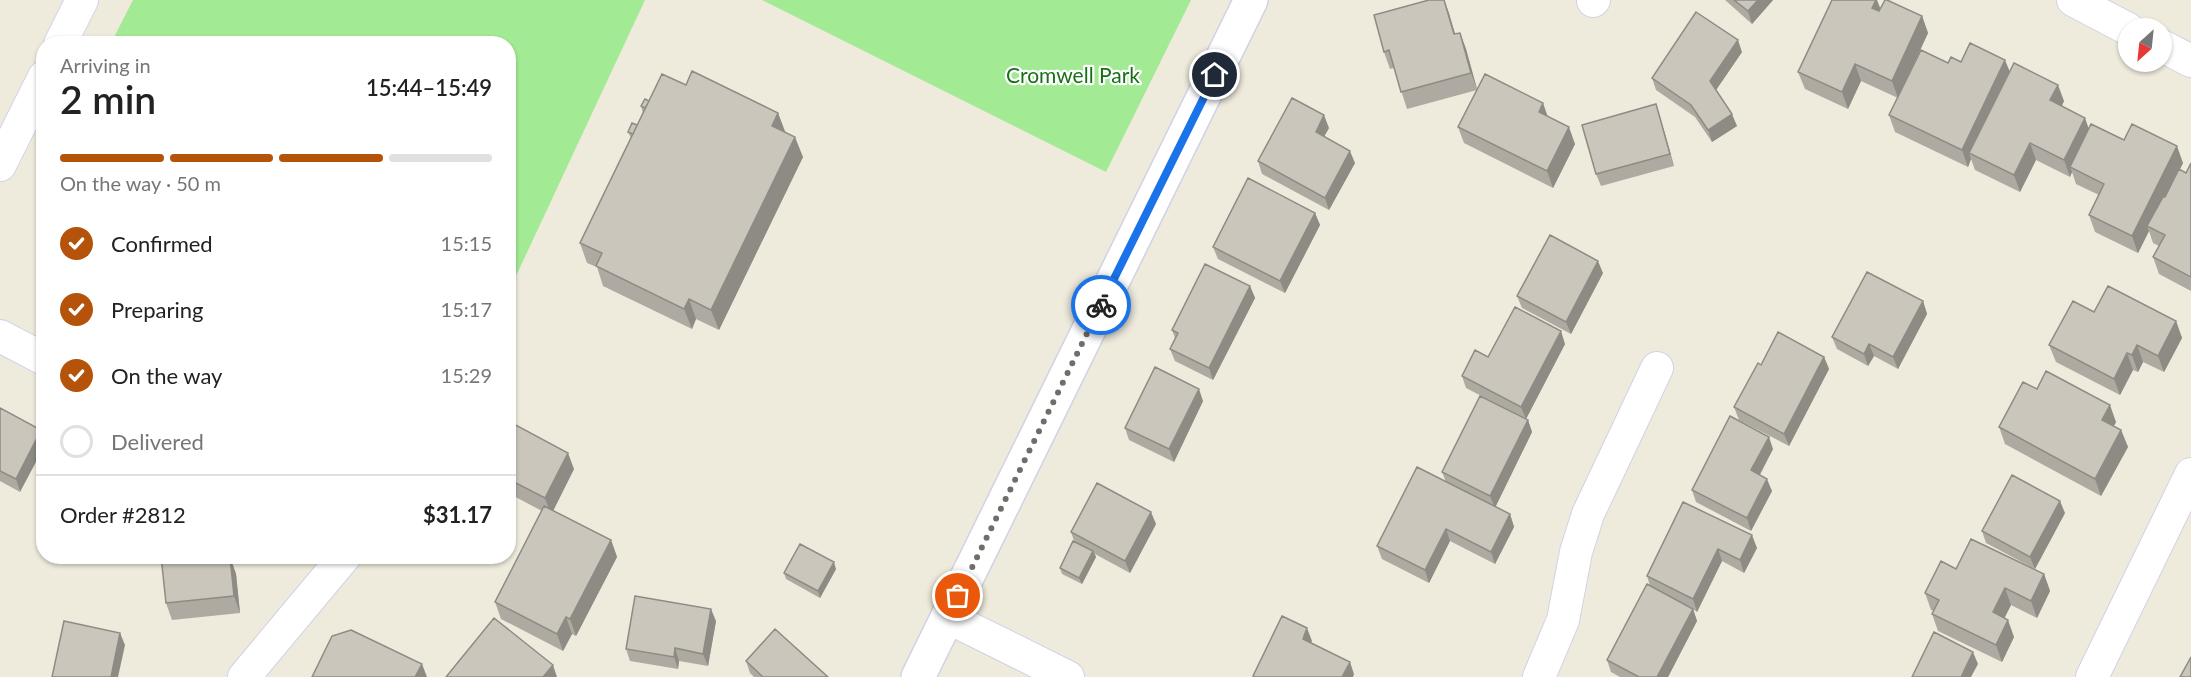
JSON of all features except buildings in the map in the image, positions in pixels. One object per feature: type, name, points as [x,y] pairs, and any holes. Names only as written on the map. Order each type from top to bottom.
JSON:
[{"type":"street","points":[[64,36],[82,0]]},
{"type":"street","points":[[918,677],[1251,0]]},
{"type":"street","points":[[2073,0],[2118,24]]},
{"type":"street","points":[[2172,51],[2191,61]]},
{"type":"street","points":[[0,165],[36,93]]},
{"type":"street","points":[[0,336],[36,355]]},
{"type":"street","points":[[1539,677],[1563,620],[1576,552],[1588,514],[1657,368]]},
{"type":"street","points":[[2092,677],[2189,483]]},
{"type":"street","points":[[244,677],[338,564]]},
{"type":"street","points":[[947,617],[1068,677]]},
{"type":"green space","points":[[133,0],[645,0],[516,276],[516,36],[115,36]]},
{"type":"green space","name":"Cromwell Park","points":[[762,0],[1191,0],[1106,172]]},
{"type":"way so far","points":[[958,596],[1101,305]]},
{"type":"route","points":[[1101,305],[1215,75]]}]
